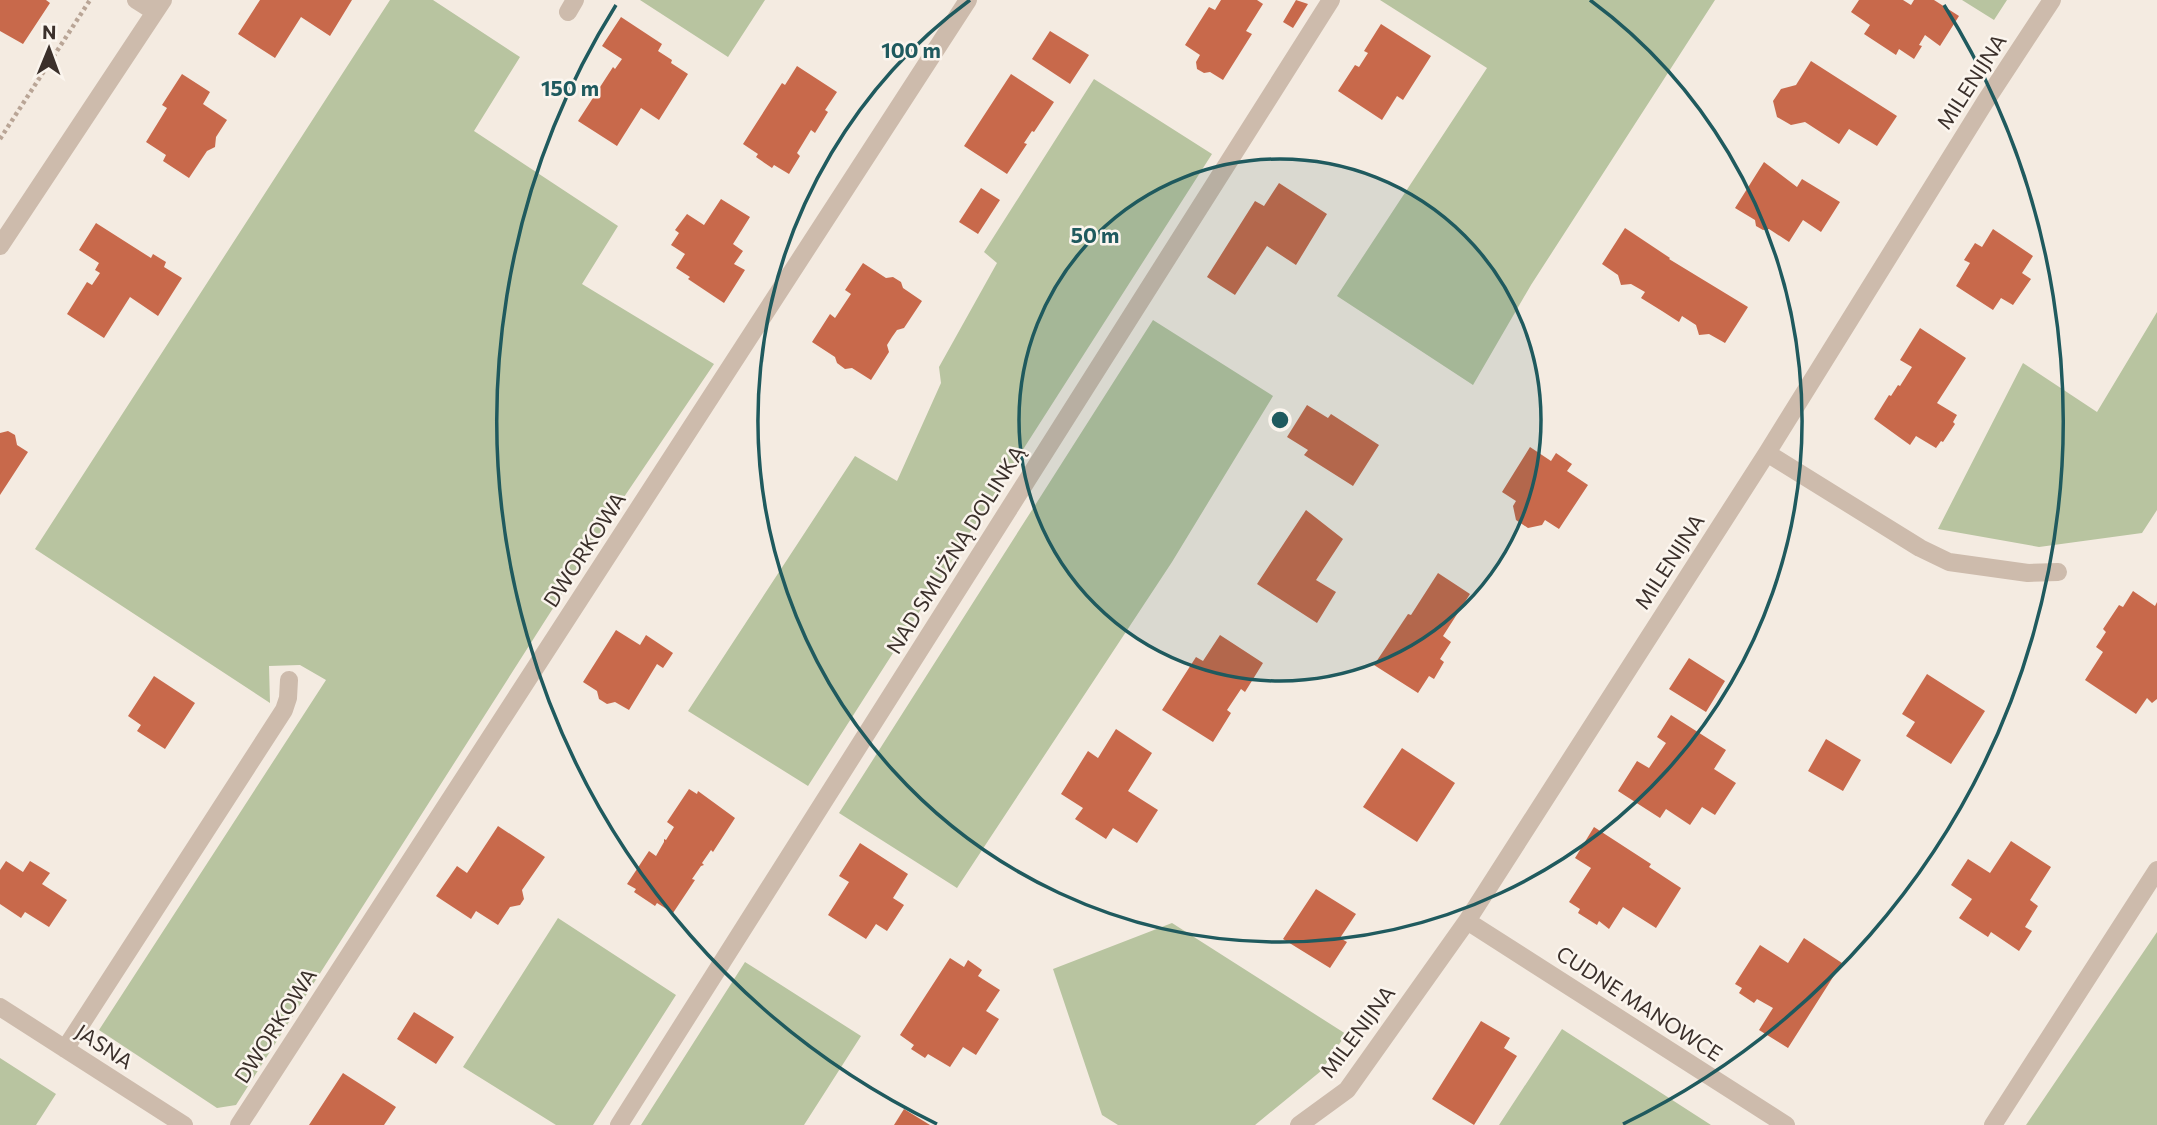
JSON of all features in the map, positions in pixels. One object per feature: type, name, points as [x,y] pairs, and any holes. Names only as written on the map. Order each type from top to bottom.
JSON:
[{"type":"street","points":[[0,246],[159,6],[136,0]]},
{"type":"street","name":"DWORKOWA","points":[[239,1125],[968,0]]},
{"type":"street","name":"NAD SMUŻNĄ DOLINKĄ","points":[[619,1125],[1331,0]]},
{"type":"street","name":"MILENIJNA","points":[[1299,1125],[1347,1090],[1467,921],[1767,453],[1979,112],[2052,0]]},
{"type":"street","points":[[1767,453],[1920,548],[1949,562],[2028,573],[2058,572]]},
{"type":"street","points":[[65,1049],[284,710],[289,680]]},
{"type":"street","points":[[1993,1125],[2157,870]]},
{"type":"street","name":"CUDNE MANOWCE","points":[[1467,921],[1786,1125]]},
{"type":"street","name":"JASNA","points":[[0,1007],[184,1125]]},
{"type":"path","points":[[0,139],[90,0]]},
{"type":"green space","points":[[390,0],[433,0],[520,57],[474,131],[618,226],[582,284],[714,364],[624,497],[236,1105],[217,1108],[99,1030],[326,680],[300,665],[269,666],[270,703],[35,549]]},
{"type":"green space","points":[[640,0],[765,0],[728,57]]},
{"type":"green space","points":[[1380,0],[1715,0],[1531,285],[1473,385],[1337,296],[1487,68]]},
{"type":"green space","points":[[1962,0],[2007,0],[1994,20]]},
{"type":"green space","points":[[1094,79],[1212,154],[808,786],[688,711],[855,456],[897,481],[941,383],[939,367],[997,263],[984,252]]},
{"type":"green space","points":[[2157,312],[2157,510],[2142,533],[2039,547],[1938,529],[2023,363],[2097,412]]},
{"type":"green space","points":[[1153,320],[1273,396],[1172,562],[957,888],[839,813]]},
{"type":"green space","points":[[558,918],[676,995],[593,1125],[556,1125],[463,1067]]},
{"type":"green space","points":[[1172,923],[1346,1034],[1321,1071],[1255,1125],[1118,1125],[1102,1115],[1053,969]]},
{"type":"green space","points":[[2157,932],[2157,1125],[2026,1125]]},
{"type":"green space","points":[[745,962],[861,1036],[804,1125],[641,1125]]},
{"type":"green space","points":[[1562,1029],[1711,1125],[1499,1125]]},
{"type":"green space","points":[[0,1058],[56,1094],[36,1125],[0,1125]]},
{"type":"building","points":[[0,0],[46,0],[50,3],[23,44],[0,31]]},
{"type":"building","points":[[260,0],[352,0],[330,36],[301,17],[275,58],[238,34]]},
{"type":"building","points":[[1221,0],[1257,0],[1263,4],[1246,31],[1252,34],[1223,80],[1210,72],[1204,73],[1197,69],[1196,62],[1200,55],[1185,45],[1209,7],[1215,10]]},
{"type":"building","points":[[1296,0],[1308,4],[1293,28],[1283,22]]},
{"type":"building","points":[[1859,0],[1903,0],[1911,5],[1914,0],[1934,0],[1959,16],[1940,46],[1925,35],[1914,59],[1899,49],[1896,55],[1864,34],[1870,25],[1851,12]]},
{"type":"building","points":[[621,17],[662,44],[658,51],[688,74],[659,120],[641,108],[617,146],[578,121],[613,67],[615,69],[622,59],[602,46]]},
{"type":"building","points":[[1381,24],[1431,56],[1403,100],[1397,96],[1382,120],[1338,91],[1355,65],[1359,67],[1368,53],[1364,51]]},
{"type":"building","points":[[1050,31],[1089,55],[1070,84],[1032,59]]},
{"type":"building","points":[[1811,61],[1897,116],[1877,146],[1849,129],[1839,144],[1805,122],[1791,125],[1777,117],[1773,101],[1781,89],[1796,85]]},
{"type":"building","points":[[797,66],[837,92],[815,133],[811,130],[797,153],[800,156],[789,174],[774,165],[772,168],[743,144],[782,83],[785,85]]},
{"type":"building","points":[[182,74],[210,92],[203,104],[227,120],[216,137],[215,147],[207,151],[189,178],[163,161],[166,155],[146,142],[167,108],[162,105]]},
{"type":"building","points":[[1011,74],[1054,102],[1024,143],[1027,144],[1007,174],[964,146]]},
{"type":"building","points":[[1764,162],[1797,187],[1802,179],[1840,202],[1821,232],[1803,220],[1789,242],[1769,229],[1763,230],[1756,226],[1755,220],[1735,208]]},
{"type":"building","points":[[1279,183],[1327,214],[1296,265],[1267,246],[1235,295],[1207,277],[1255,201],[1264,206]]},
{"type":"building","points":[[981,188],[1000,200],[978,234],[959,222]]},
{"type":"building","points":[[721,199],[750,217],[733,244],[743,251],[734,264],[745,270],[724,303],[676,268],[685,254],[671,245],[679,233],[675,230],[687,214],[704,225]]},
{"type":"building","points":[[96,223],[151,258],[153,254],[166,262],[164,267],[182,278],[158,316],[130,297],[104,338],[67,314],[87,282],[92,285],[100,273],[95,270],[99,263],[79,250]]},
{"type":"building","points":[[1625,228],[1669,259],[1748,307],[1725,343],[1709,334],[1699,335],[1696,325],[1682,316],[1679,322],[1641,298],[1645,292],[1631,284],[1621,285],[1618,275],[1602,264]]},
{"type":"building","points":[[1993,229],[2033,256],[2022,273],[2031,279],[2013,305],[2001,298],[1993,310],[1956,286],[1970,263],[1964,260],[1975,243],[1982,247]]},
{"type":"building","points":[[863,263],[886,278],[893,277],[901,282],[903,288],[922,301],[904,328],[897,330],[892,337],[887,345],[889,352],[871,380],[852,368],[845,369],[837,363],[835,357],[812,342],[830,314],[835,318],[851,294],[845,290]]},
{"type":"building","points":[[1920,328],[1966,358],[1937,403],[1957,415],[1953,422],[1955,424],[1936,448],[1916,436],[1910,445],[1874,419],[1912,367],[1900,360]]},
{"type":"building","points":[[1307,405],[1328,418],[1331,414],[1379,445],[1353,486],[1304,455],[1308,450],[1287,437]]},
{"type":"building","points":[[8,431],[15,435],[17,445],[28,452],[0,495],[0,433]]},
{"type":"building","points":[[1530,447],[1551,461],[1556,453],[1572,464],[1567,471],[1588,485],[1559,529],[1545,520],[1542,525],[1528,528],[1516,520],[1513,506],[1516,501],[1502,492]]},
{"type":"building","points":[[1306,510],[1343,539],[1316,580],[1336,592],[1317,623],[1257,584]]},
{"type":"building","points":[[1438,573],[1470,594],[1443,636],[1451,642],[1440,659],[1444,662],[1434,679],[1429,676],[1418,693],[1374,665]]},
{"type":"building","points":[[2133,591],[2155,606],[2157,602],[2157,699],[2152,703],[2147,698],[2136,714],[2085,680],[2103,652],[2096,647],[2106,632],[2103,629],[2119,605],[2123,607]]},
{"type":"building","points":[[616,630],[640,645],[646,635],[673,653],[663,668],[657,664],[629,710],[615,702],[607,704],[599,699],[597,691],[583,682]]},
{"type":"building","points":[[1220,635],[1263,663],[1245,692],[1241,689],[1227,710],[1231,713],[1213,742],[1162,710],[1196,657],[1203,661]]},
{"type":"building","points":[[1689,658],[1725,681],[1706,712],[1669,689]]},
{"type":"building","points":[[1927,674],[1985,711],[1951,764],[1906,736],[1915,722],[1902,714]]},
{"type":"building","points":[[154,676],[195,703],[165,749],[137,731],[141,725],[128,716]]},
{"type":"building","points":[[1671,715],[1726,750],[1714,769],[1736,783],[1715,815],[1702,807],[1690,825],[1666,809],[1660,818],[1618,791],[1637,761],[1649,768],[1666,743],[1657,737]]},
{"type":"building","points":[[1116,729],[1152,753],[1128,791],[1158,810],[1137,843],[1113,828],[1106,839],[1075,819],[1083,808],[1061,794],[1088,751],[1098,758]]},
{"type":"building","points":[[1826,739],[1861,760],[1843,791],[1808,771]]},
{"type":"building","points":[[1402,748],[1455,783],[1417,842],[1363,807]]},
{"type":"building","points":[[689,789],[697,794],[698,791],[735,818],[713,852],[711,850],[702,863],[704,865],[692,879],[695,880],[673,913],[657,903],[655,906],[627,884],[649,851],[656,856],[664,839],[666,840],[674,827],[667,822]]},
{"type":"building","points":[[498,826],[545,857],[522,890],[524,899],[520,905],[510,907],[498,925],[476,911],[471,919],[436,896],[457,866],[467,873]]},
{"type":"building","points":[[1594,827],[1651,864],[1649,867],[1681,888],[1656,928],[1623,907],[1609,929],[1599,921],[1597,925],[1578,913],[1580,909],[1569,902],[1591,868],[1575,858]]},
{"type":"building","points":[[2011,841],[2051,867],[2030,900],[2038,906],[2025,927],[2032,931],[2019,951],[1991,932],[1988,937],[1959,918],[1972,899],[1951,885],[1968,859],[1990,873]]},
{"type":"building","points":[[860,843],[908,874],[893,898],[904,905],[887,931],[876,924],[866,939],[828,915],[849,882],[839,876]]},
{"type":"building","points":[[6,861],[23,872],[30,861],[50,873],[42,884],[67,900],[49,927],[25,912],[21,918],[0,904],[0,870]]},
{"type":"building","points":[[1316,889],[1356,914],[1340,938],[1347,942],[1330,968],[1283,939]]},
{"type":"building","points":[[1804,938],[1842,963],[1788,1048],[1759,1030],[1773,1008],[1757,999],[1754,1003],[1739,993],[1742,988],[1735,984],[1760,945],[1788,963]]},
{"type":"building","points":[[950,958],[964,967],[968,960],[982,970],[978,976],[1000,990],[986,1011],[999,1019],[976,1055],[963,1047],[950,1067],[928,1054],[925,1058],[911,1049],[914,1045],[900,1035]]},
{"type":"building","points":[[414,1012],[454,1037],[436,1064],[397,1039]]},
{"type":"building","points":[[1481,1021],[1510,1038],[1504,1048],[1517,1056],[1474,1125],[1432,1099]]},
{"type":"building","points":[[343,1073],[396,1107],[384,1125],[309,1125]]},
{"type":"building","points":[[904,1109],[930,1125],[894,1125]]}]
